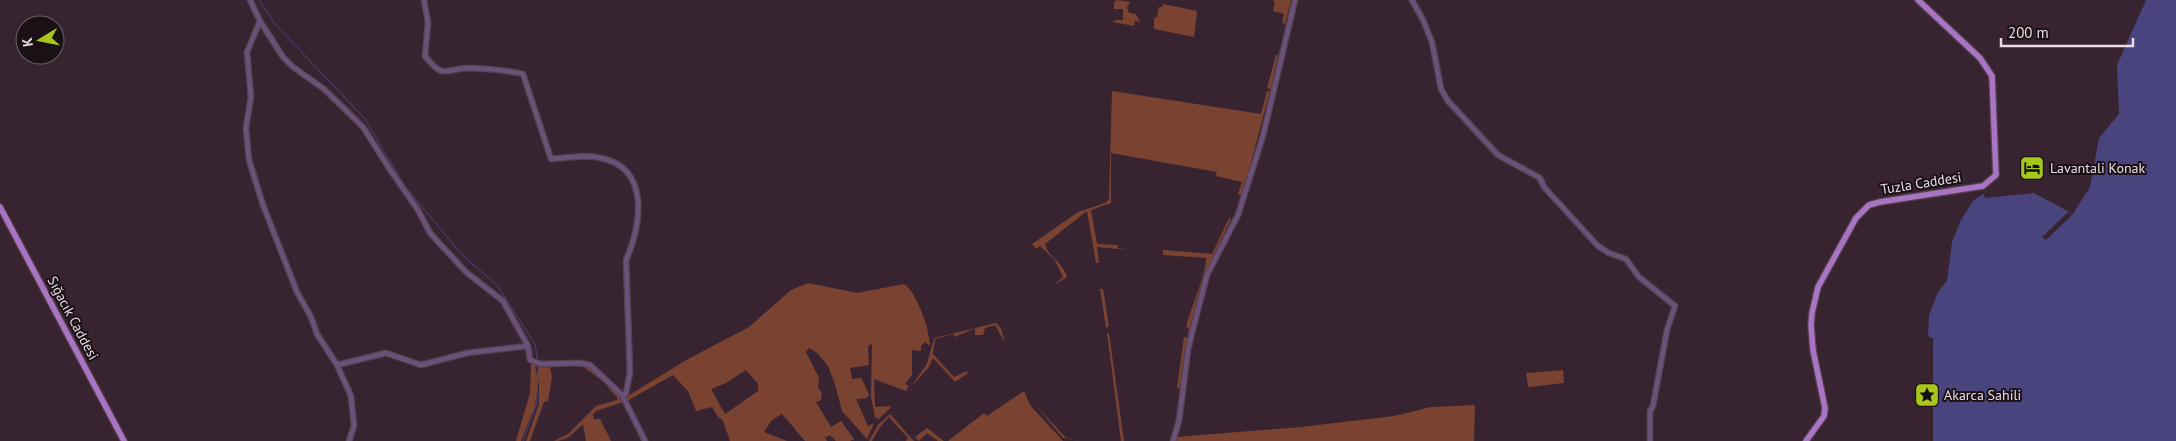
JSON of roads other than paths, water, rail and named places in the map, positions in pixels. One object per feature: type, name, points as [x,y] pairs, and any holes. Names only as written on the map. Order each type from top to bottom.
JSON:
[{"type":"main road","name":"Tuzla Caddesi","points":[[1806,441],[1824,416],[1825,408],[1814,352],[1811,325],[1816,294],[1850,226],[1862,210],[1880,202],[1983,186],[1996,175],[1992,76],[1980,58],[1918,0]]},
{"type":"main road","name":"Sığacık Caddesi","points":[[0,207],[124,441]]},
{"type":"street","points":[[250,0],[260,21],[278,50],[293,67],[324,89],[364,127],[418,210],[430,233],[466,272],[503,301],[528,346],[530,360],[541,364],[586,363],[622,395],[645,441]]},
{"type":"street","points":[[424,0],[428,23],[425,56],[434,68],[442,72],[455,72],[468,68],[523,74],[551,159],[600,158],[620,164],[626,170],[637,193],[640,207],[633,244],[626,260],[630,373],[626,393],[622,395]]},
{"type":"street","points":[[1174,441],[1179,421],[1188,350],[1207,275],[1238,215],[1264,136],[1295,0]]},
{"type":"street","points":[[1412,0],[1432,42],[1441,89],[1448,101],[1478,131],[1498,155],[1540,178],[1544,187],[1598,246],[1609,253],[1626,259],[1639,277],[1675,306],[1667,330],[1653,406],[1650,411],[1650,441]]},
{"type":"street","points":[[260,21],[247,52],[251,97],[246,128],[249,160],[263,205],[296,292],[311,317],[317,334],[337,365],[348,388],[354,426],[349,441]]},
{"type":"street","points":[[337,365],[386,353],[421,365],[467,354],[528,346]]},
{"type":"waterway","points":[[259,0],[275,24],[365,119],[404,185],[462,255],[497,285],[535,344],[538,362]]},
{"type":"waterway","points":[[523,441],[537,402],[538,366]]},
{"type":"place","name":"Lavantali Konak","points":[[2032,168]]},
{"type":"place","name":"Akarca Sahili","points":[[1927,395]]}]
